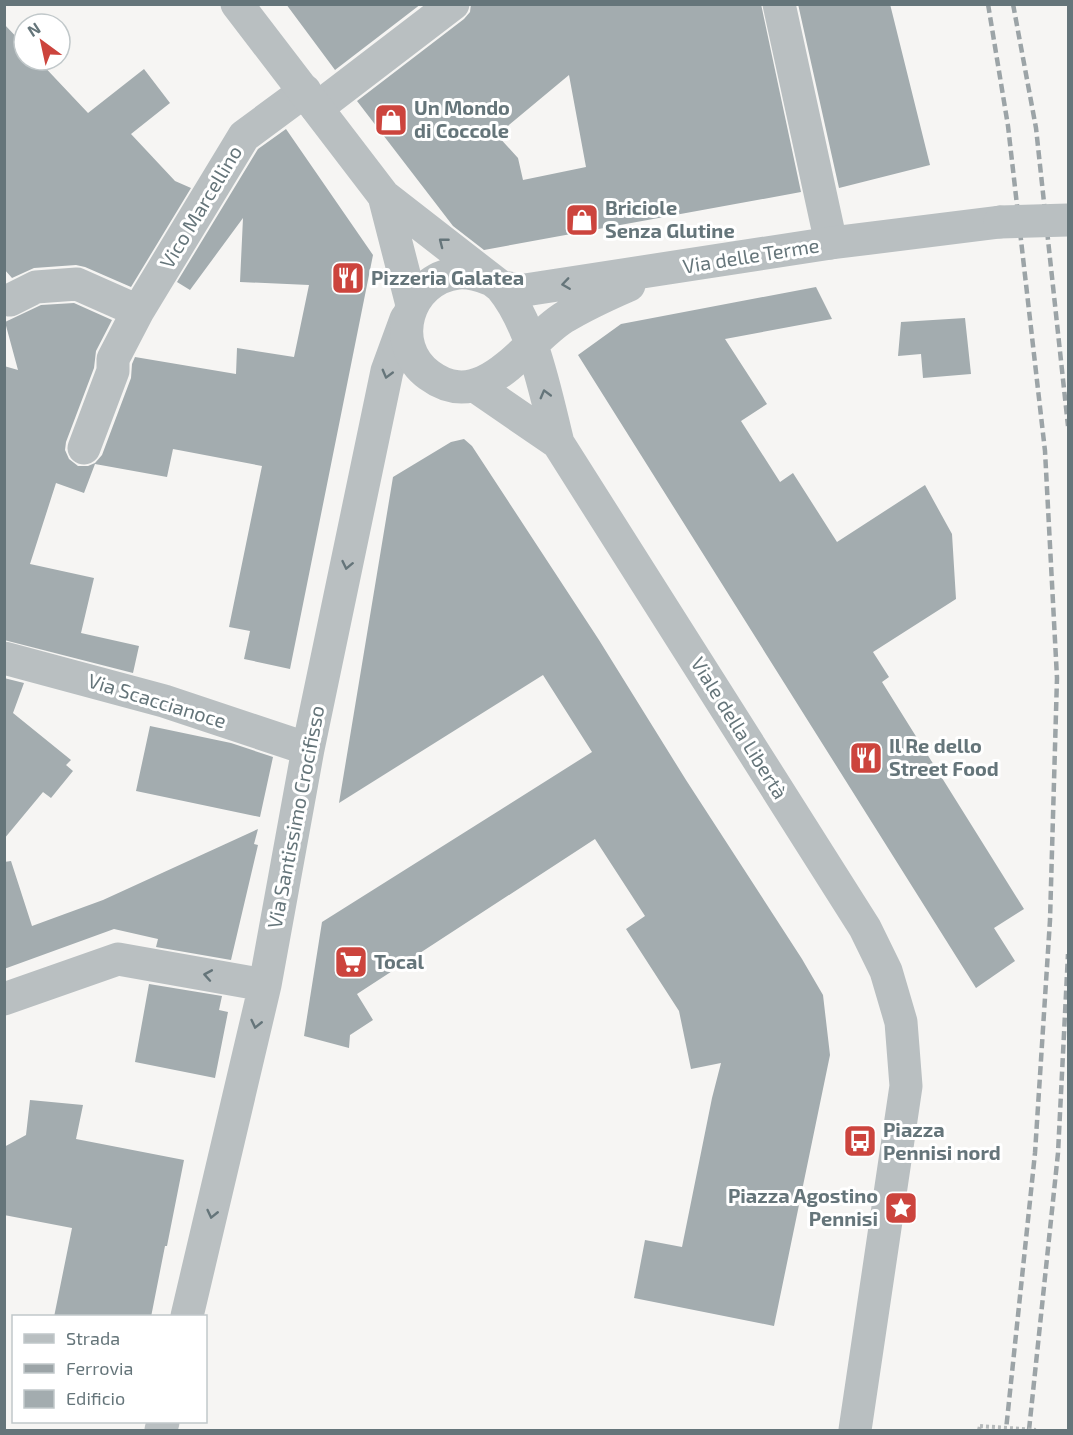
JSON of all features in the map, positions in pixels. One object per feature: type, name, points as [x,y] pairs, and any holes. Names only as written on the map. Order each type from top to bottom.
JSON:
[{"type":"street","points":[[237,4],[384,196],[503,293],[530,345],[538,366],[558,443]]},
{"type":"street","name":"Vico Marcellino","points":[[84,448],[113,371],[113,359],[138,311],[244,136],[311,99],[453,4]]},
{"type":"street","points":[[779,4],[831,243]]},
{"type":"street","points":[[384,196],[409,312],[406,338],[412,356],[423,370],[438,381],[456,387],[475,386],[491,379],[562,319],[599,298],[665,270]]},
{"type":"street","name":"Via delle Terme","points":[[503,293],[831,243],[1000,222],[1068,220]]},
{"type":"street","points":[[409,312],[420,292],[431,283],[459,272],[475,274],[503,293],[520,327],[519,342],[505,369]]},
{"type":"street","points":[[9,300],[36,286],[77,284],[138,311]]},
{"type":"street","name":"Via Santissimo Crocifisso","points":[[188,1315],[265,985],[308,749],[387,371],[409,312]]},
{"type":"street","points":[[475,386],[558,443]]},
{"type":"street","name":"Viale della Libertà","points":[[558,443],[865,928],[886,972],[901,1022],[906,1086],[855,1431]]},
{"type":"street","name":"Via Scaccianoce","points":[[4,658],[164,701],[308,749]]},
{"type":"street","points":[[4,999],[118,958],[265,985]]},
{"type":"path","points":[[979,1428],[1036,1431]]},
{"type":"building","points":[[286,4],[421,4],[335,70]]},
{"type":"building","points":[[471,4],[761,4],[801,192],[484,250],[453,226],[357,101],[470,12]],"holes":[[[569,75],[586,167],[523,180],[518,158],[497,135]]]},
{"type":"building","points":[[798,4],[890,4],[930,165],[839,188]]},
{"type":"building","points":[[4,24],[12,32],[12,72],[49,72],[88,113],[144,69],[170,103],[131,134],[175,181],[191,188],[131,287],[76,265],[34,268],[12,278],[4,269]]},
{"type":"building","points":[[286,129],[373,255],[290,669],[244,659],[250,631],[229,627],[262,466],[173,449],[167,477],[95,464],[84,493],[56,483],[30,564],[94,578],[81,633],[139,646],[133,673],[4,640],[4,366],[18,370],[5,322],[41,305],[74,303],[112,320],[96,351],[94,368],[66,442],[65,450],[69,459],[78,466],[95,463],[102,455],[131,378],[135,357],[236,374],[237,348],[294,357],[309,285],[240,282],[243,218],[190,290],[177,282],[258,149]]},
{"type":"building","points":[[816,287],[832,319],[725,339],[767,404],[741,421],[780,482],[793,473],[837,542],[925,485],[952,534],[956,599],[873,652],[889,677],[882,682],[1024,909],[994,928],[1015,961],[976,988],[578,355],[621,324]]},
{"type":"building","points":[[965,318],[971,374],[923,378],[921,354],[898,356],[901,322]]},
{"type":"building","points":[[464,439],[472,446],[599,640],[823,995],[830,1055],[774,1326],[634,1298],[645,1240],[682,1247],[721,1063],[691,1069],[679,1011],[626,929],[645,916],[595,839],[357,994],[373,1020],[350,1035],[349,1048],[304,1036],[322,922],[592,752],[543,675],[339,803],[393,477],[451,442]]},
{"type":"building","points":[[4,678],[24,683],[13,713],[71,760],[66,765],[73,771],[51,798],[43,792],[4,839]]},
{"type":"building","points":[[150,726],[231,743],[273,757],[260,817],[136,791]]},
{"type":"building","points":[[258,829],[254,844],[258,845],[231,960],[156,947],[158,939],[114,929],[4,969],[4,862],[11,861],[32,926],[103,900]]},
{"type":"building","points":[[149,984],[222,996],[219,1010],[228,1012],[215,1078],[135,1062]]},
{"type":"building","points":[[30,1100],[83,1105],[76,1139],[184,1160],[151,1315],[54,1315],[72,1228],[4,1215],[4,1147],[26,1135]]},
{"type":"railway","points":[[988,4],[1008,126],[1045,451],[1057,678],[1050,920],[1035,1153],[1006,1430]]},
{"type":"railway","points":[[1013,4],[1036,128],[1068,426]]},
{"type":"railway","points":[[1029,1430],[1058,1153],[1068,954]]},
{"type":"place","name":"Un Mondo di Coccole","points":[[391,120]]},
{"type":"place","name":"Briciole Senza Glutine","points":[[582,220]]},
{"type":"place","name":"Pizzeria Galatea","points":[[348,278]]},
{"type":"place","name":"Il Re dello Street Food","points":[[866,758]]},
{"type":"place","name":"Tocal","points":[[351,962]]},
{"type":"place","name":"Piazza Pennisi nord","points":[[860,1141]]},
{"type":"place","name":"Piazza Agostino Pennisi","points":[[901,1208]]}]
